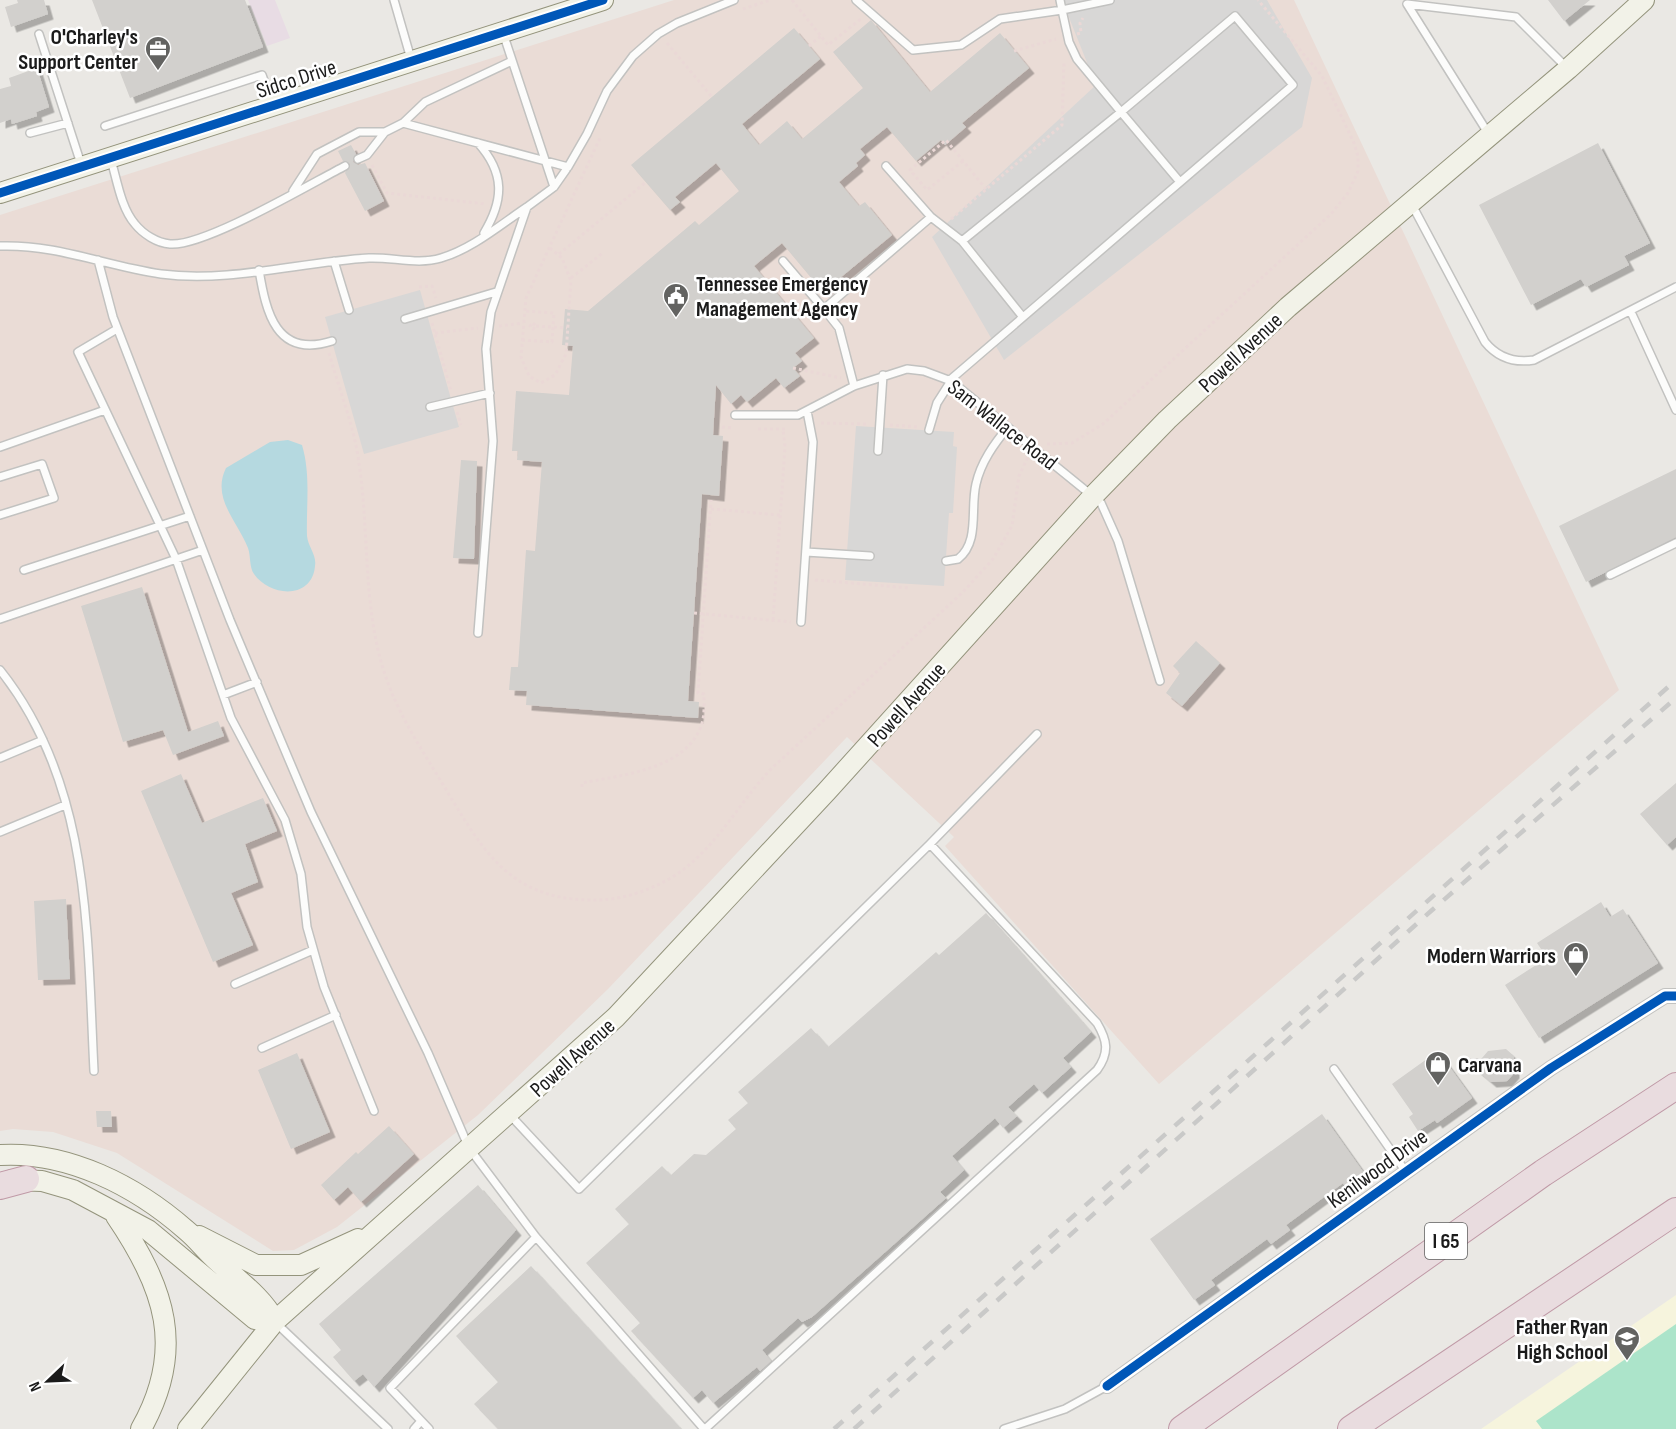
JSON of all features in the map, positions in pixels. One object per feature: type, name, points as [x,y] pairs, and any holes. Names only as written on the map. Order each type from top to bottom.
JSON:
[{"type":"highway","name":"I 65","points":[[1187,1429],[1221,1402],[1543,1173],[1676,1086]]},
{"type":"highway","points":[[0,1186],[26,1179]]},
{"type":"highway","points":[[1351,1429],[1676,1211]]},
{"type":"highway","points":[[1182,1429],[1221,1402]]},
{"type":"main road","name":"Sidco Drive","points":[[0,192],[603,0]]},
{"type":"main road","name":"Powell Avenue","points":[[188,1429],[274,1321],[616,1017],[1094,495],[1167,420],[1288,307],[1568,69],[1644,0]]},
{"type":"main road","points":[[1612,29],[1650,0]]},
{"type":"main road","points":[[0,1155],[34,1156],[80,1167],[144,1198],[189,1231],[256,1265],[300,1265],[374,1232]]},
{"type":"main road","points":[[0,1180],[26,1179],[73,1190],[148,1230],[255,1318],[274,1321]]},
{"type":"main road","points":[[115,1214],[154,1281],[166,1325],[167,1355],[162,1384],[141,1429]]},
{"type":"main road","points":[[189,1231],[213,1258],[265,1304],[274,1321]]},
{"type":"street","name":"Kenilwood Drive","points":[[1107,1386],[1551,1068],[1665,996],[1676,996]]},
{"type":"lane","points":[[393,0],[411,61]]},
{"type":"lane","points":[[0,246],[57,249],[142,271],[181,276],[220,275],[334,261],[438,259],[482,237],[554,187],[568,167],[607,91],[633,56],[659,33],[677,23],[734,0]]},
{"type":"lane","points":[[856,0],[913,50],[961,45],[1000,19],[1110,0]]},
{"type":"lane","points":[[1060,0],[1069,42],[1077,59],[1180,182]]},
{"type":"lane","points":[[1490,135],[1407,4],[1516,17],[1568,69]]},
{"type":"lane","points":[[929,429],[937,403],[950,381],[1022,316],[1293,86],[1235,16],[962,241]]},
{"type":"lane","points":[[503,32],[554,187]]},
{"type":"lane","points":[[39,34],[82,166]]},
{"type":"lane","points":[[358,159],[367,155],[385,132],[403,123],[425,102],[512,61]]},
{"type":"lane","points":[[105,126],[262,75],[273,105]]},
{"type":"lane","points":[[30,133],[68,123]]},
{"type":"lane","points":[[403,123],[568,167]]},
{"type":"lane","points":[[291,193],[317,154],[359,132],[385,132]]},
{"type":"lane","points":[[478,143],[493,161],[499,197],[482,237]]},
{"type":"lane","points":[[110,158],[125,204],[135,224],[152,238],[170,244],[211,234],[345,166]]},
{"type":"lane","points":[[886,165],[931,217],[962,241],[1022,316]]},
{"type":"lane","points":[[1410,201],[1485,342],[1505,358],[1534,360],[1675,291]]},
{"type":"lane","points":[[478,633],[493,441],[486,349],[496,292],[527,207]]},
{"type":"lane","points":[[824,309],[931,217]]},
{"type":"lane","points":[[98,260],[117,328],[203,550],[311,812],[428,1053],[470,1148],[536,1237],[705,1429],[1048,1117],[1097,1070],[1104,1059],[1106,1039],[1097,1023],[930,844]]},
{"type":"lane","points":[[334,261],[349,310]]},
{"type":"lane","points":[[783,261],[838,328],[853,384]]},
{"type":"lane","points":[[259,270],[268,315],[282,335],[308,345],[329,342]]},
{"type":"lane","points":[[405,319],[496,292]]},
{"type":"lane","points":[[1631,312],[1676,410]]},
{"type":"lane","points":[[117,328],[78,352],[176,559],[231,718],[285,820],[301,874],[307,927],[313,950],[374,1111]]},
{"type":"lane","name":"Sam Wallace Road","points":[[735,415],[791,416],[807,411],[853,384],[907,369],[924,371],[950,381],[1094,495]]},
{"type":"lane","points":[[878,451],[883,375]]},
{"type":"lane","points":[[430,407],[490,393]]},
{"type":"lane","points":[[0,447],[105,410]]},
{"type":"lane","points":[[801,622],[813,442],[807,411]]},
{"type":"lane","points":[[946,561],[958,559],[970,544],[978,475],[989,453],[1008,427]]},
{"type":"lane","points":[[0,477],[42,464],[54,498],[0,515]]},
{"type":"lane","points":[[1094,495],[1104,508],[1118,541],[1160,681]]},
{"type":"lane","points":[[24,570],[190,516]]},
{"type":"lane","points":[[1611,575],[1676,543]]},
{"type":"lane","points":[[0,619],[203,550]]},
{"type":"lane","points":[[806,552],[870,556]]},
{"type":"lane","points":[[1,674],[20,695],[44,740],[82,869],[94,1071]]},
{"type":"lane","points":[[223,695],[257,682]]},
{"type":"lane","points":[[509,1114],[579,1190],[930,844],[1037,734]]},
{"type":"lane","points":[[0,758],[44,740]]},
{"type":"lane","points":[[0,832],[65,805]]},
{"type":"lane","points":[[235,984],[313,950]]},
{"type":"lane","points":[[262,1048],[336,1015]]},
{"type":"lane","points":[[1334,1069],[1406,1172]]},
{"type":"lane","points":[[429,1429],[390,1388],[536,1237]]},
{"type":"lane","points":[[274,1321],[388,1429]]},
{"type":"lane","points":[[1004,1429],[1065,1409],[1107,1386]]},
{"type":"lane","points":[[414,1429],[421,1421]]},
{"type":"path","points":[[741,10],[770,0]]},
{"type":"path","points":[[792,0],[828,45],[870,11]]},
{"type":"path","points":[[329,342],[359,461],[374,627],[382,666],[397,709],[465,819],[496,861],[519,883],[548,896],[593,900],[633,895],[668,879],[694,861],[714,841],[753,788],[771,769],[963,592],[993,559],[1012,526],[1019,476],[1030,453],[1044,443],[1072,443],[1103,424],[1331,214],[1353,184],[1358,171],[1358,156],[1322,76],[1258,0]]},
{"type":"path","points":[[809,46],[820,36]]},
{"type":"path","points":[[658,49],[675,37]]},
{"type":"path","points":[[667,42],[712,97]]},
{"type":"path","points":[[944,228],[952,217],[1062,125],[1064,60]]},
{"type":"path","points":[[550,248],[559,255],[571,278],[568,328],[562,364],[552,378],[543,383],[533,380],[521,357],[524,311],[529,290],[593,158],[601,134]]},
{"type":"path","points":[[963,161],[927,190],[910,170],[946,140],[986,189]]},
{"type":"path","points":[[367,155],[387,193],[496,206]]},
{"type":"path","points":[[559,255],[646,182]]},
{"type":"path","points":[[571,278],[604,252]]},
{"type":"path","points":[[419,287],[432,286],[436,301],[427,306],[461,425]]},
{"type":"path","points":[[522,340],[552,342],[554,313],[524,311]]},
{"type":"path","points":[[536,326],[568,328]]},
{"type":"path","points":[[793,368],[853,384]]},
{"type":"path","points":[[751,428],[783,429],[825,422],[929,429]]},
{"type":"path","points":[[722,427],[741,428]]},
{"type":"path","points":[[773,620],[785,447],[783,429]]},
{"type":"path","points":[[582,787],[582,783],[631,772],[671,759],[686,748],[699,730],[703,719],[704,694],[698,693],[711,500]]},
{"type":"path","points":[[711,509],[780,515]]},
{"type":"path","points":[[804,579],[910,588]]},
{"type":"path","points":[[694,613],[801,622]]},
{"type":"shaded area","points":[[248,0],[275,0],[290,38],[267,46]]},
{"type":"shaded area","points":[[674,0],[1294,0],[1619,690],[1159,1084],[945,846],[954,837],[847,737],[608,989],[478,1115],[337,1227],[294,1250],[273,1251],[117,1153],[53,1132],[13,1129],[0,1131],[0,215]]},
{"type":"shaded area","points":[[1062,0],[1267,0],[1312,78],[1302,127],[1004,360],[932,237],[1096,85]]},
{"type":"shaded area","points":[[420,290],[459,427],[364,454],[325,317]]},
{"type":"shaded area","points":[[856,426],[954,432],[953,446],[957,447],[953,513],[949,513],[944,586],[845,580]]},
{"type":"shaded area","name":"Father Ryan High School","points":[[1676,1295],[1676,1429],[1481,1429]]},
{"type":"green space","name":"Father Ryan High School","points":[[1676,1324],[1676,1429],[1542,1429],[1536,1421]]},
{"type":"water","points":[[288,440],[302,445],[305,456],[307,536],[314,555],[315,566],[312,577],[299,590],[280,591],[261,582],[254,574],[244,538],[224,500],[222,479],[226,468],[270,442]]},
{"type":"building","points":[[17,0],[44,0],[48,14],[11,27],[5,7],[18,3]]},
{"type":"building","name":"O'Charley's Support Center","points":[[92,0],[245,0],[263,47],[130,98]]},
{"type":"building","points":[[1548,0],[1590,0],[1564,21]]},
{"type":"building","points":[[871,20],[930,92],[1000,33],[1029,68],[962,123],[966,127],[945,145],[941,140],[916,161],[887,127],[860,149],[865,155],[856,163],[858,166],[839,182],[859,206],[865,202],[892,235],[823,292],[782,243],[754,266],[814,338],[795,353],[802,361],[793,368],[800,376],[784,388],[776,378],[747,402],[741,395],[731,404],[716,385],[713,435],[723,436],[719,496],[702,494],[688,701],[699,702],[698,718],[526,705],[527,691],[509,690],[511,667],[518,667],[526,550],[535,551],[542,462],[517,460],[518,451],[512,451],[516,391],[569,395],[573,346],[562,345],[565,309],[588,311],[695,221],[699,225],[739,191],[716,163],[675,197],[680,202],[670,210],[631,165],[794,28],[820,59],[742,124],[759,145],[787,121],[802,139],[863,88],[833,52]]},
{"type":"building","points":[[37,68],[49,107],[36,112],[37,116],[12,124],[11,119],[0,123],[0,89],[11,86],[9,78]]},
{"type":"building","points":[[1598,143],[1650,243],[1624,256],[1629,265],[1586,287],[1581,279],[1531,305],[1479,205]]},
{"type":"building","points":[[351,145],[356,154],[353,162],[358,165],[365,163],[384,201],[365,211],[345,173],[350,164],[343,161],[338,151]]},
{"type":"building","points":[[461,460],[477,461],[474,559],[453,558]]},
{"type":"building","points":[[1676,469],[1676,537],[1586,582],[1559,526]]},
{"type":"building","points":[[142,587],[188,732],[218,721],[224,736],[173,755],[163,730],[123,742],[81,606]]},
{"type":"building","points":[[1196,641],[1220,663],[1182,706],[1166,693],[1180,673],[1173,666]]},
{"type":"building","points":[[181,774],[202,823],[263,798],[277,831],[245,844],[258,882],[231,893],[253,945],[213,962],[141,791]]},
{"type":"building","points":[[1676,783],[1676,837],[1667,845],[1640,814]]},
{"type":"building","points":[[66,899],[70,979],[38,980],[34,901]]},
{"type":"building","points":[[1601,902],[1610,917],[1623,909],[1658,963],[1539,1038],[1505,985],[1547,958],[1537,943]]},
{"type":"building","points":[[986,913],[1091,1032],[1063,1058],[1071,1067],[1042,1093],[1034,1084],[1008,1107],[1017,1116],[1003,1128],[995,1118],[952,1156],[964,1170],[940,1192],[946,1198],[812,1317],[802,1322],[798,1318],[762,1350],[771,1361],[760,1371],[757,1367],[713,1403],[702,1390],[693,1398],[631,1331],[640,1323],[586,1263],[629,1224],[615,1209],[662,1166],[671,1175],[694,1154],[706,1155],[736,1129],[728,1120],[748,1103],[738,1092],[811,1028],[828,1047],[936,952],[939,955]]},
{"type":"building","points":[[1506,1049],[1514,1056],[1514,1073],[1507,1081],[1491,1082],[1464,1059],[1482,1058],[1488,1051]]},
{"type":"building","points":[[1438,1051],[1472,1098],[1437,1123],[1435,1120],[1418,1131],[1409,1117],[1413,1114],[1392,1084]]},
{"type":"building","points":[[297,1053],[330,1132],[291,1149],[258,1070]]},
{"type":"building","points":[[96,1111],[111,1111],[112,1127],[97,1127]]},
{"type":"building","points":[[1322,1114],[1366,1176],[1347,1189],[1343,1183],[1286,1225],[1290,1230],[1271,1244],[1267,1239],[1211,1280],[1215,1285],[1194,1300],[1150,1239]]},
{"type":"building","points":[[389,1126],[414,1154],[361,1202],[348,1187],[334,1200],[321,1185],[356,1152],[358,1154]]},
{"type":"building","points":[[478,1185],[516,1230],[374,1387],[363,1374],[354,1381],[333,1357],[341,1350],[319,1324]]},
{"type":"building","points":[[531,1266],[681,1429],[498,1429],[474,1404],[498,1382],[456,1336]]},
{"type":"railway","points":[[834,1429],[1676,680]]},
{"type":"railway","points":[[854,1429],[1431,911],[1676,698]]},
{"type":"cycle path","points":[[0,193],[603,0]]},
{"type":"cycle path","points":[[1107,1386],[1551,1068],[1665,996],[1676,996]]},
{"type":"place","name":"O'Charley's Support Center","points":[[158,72]]},
{"type":"place","name":"Tennessee Emergency Management Agency","points":[[676,319]]},
{"type":"place","name":"Modern Warriors","points":[[1576,978]]},
{"type":"place","name":"Carvana","points":[[1438,1087]]},
{"type":"place","name":"Father Ryan High School","points":[[1627,1362]]}]
